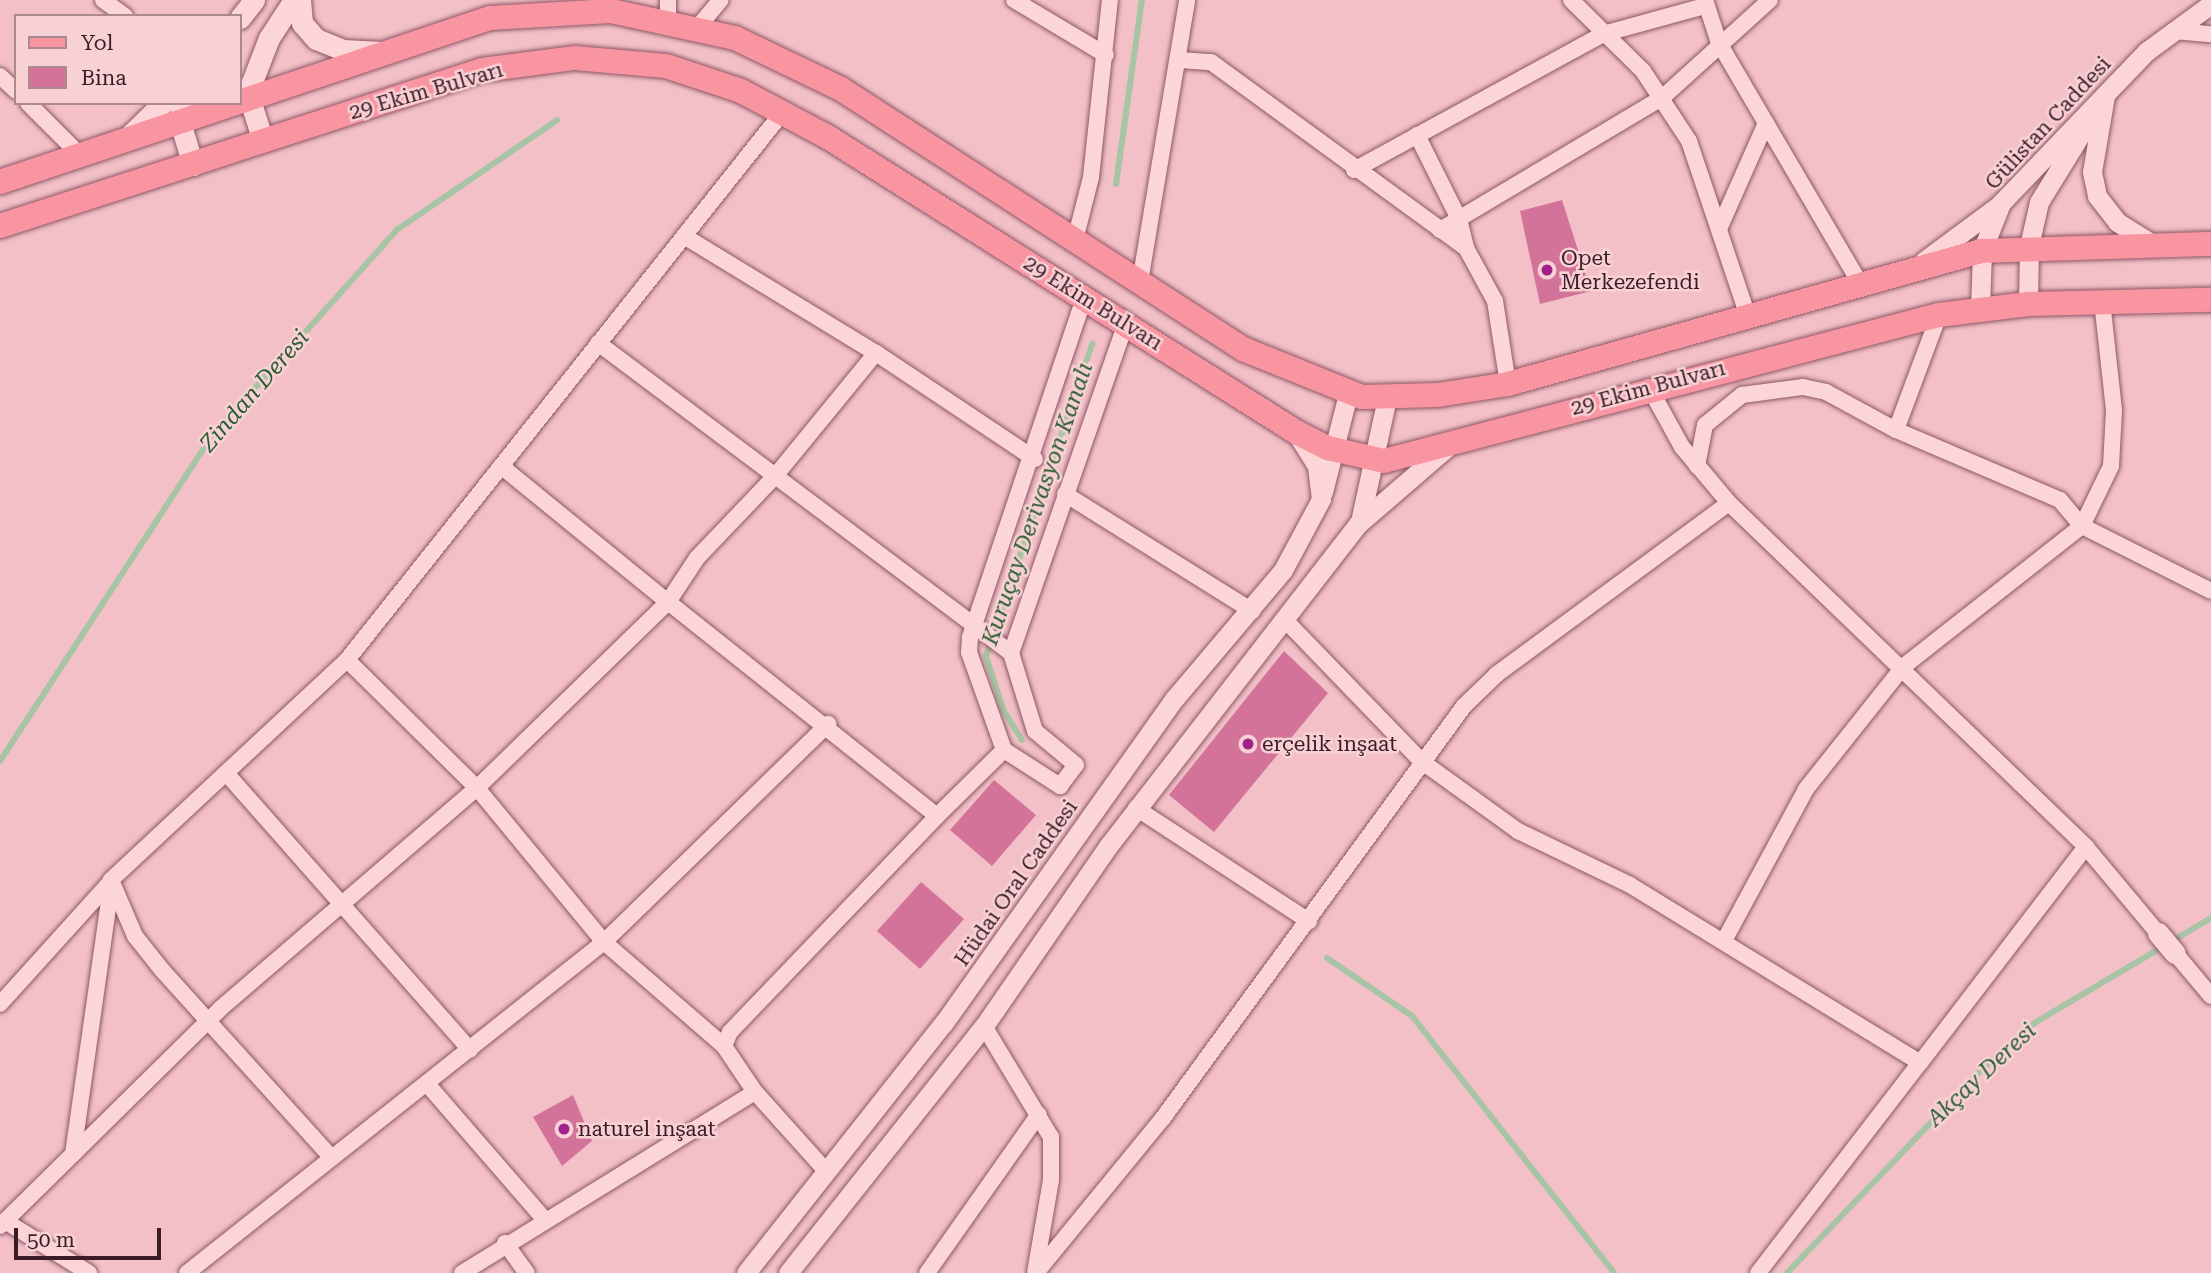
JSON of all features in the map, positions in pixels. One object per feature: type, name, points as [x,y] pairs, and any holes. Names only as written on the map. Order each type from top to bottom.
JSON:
[{"type":"main road","points":[[242,15],[254,0]]},
{"type":"main road","points":[[263,141],[250,100],[269,38],[295,0]]},
{"type":"main road","points":[[300,0],[302,23],[316,39],[343,50],[387,52]]},
{"type":"main road","name":"29 Ekim Bulvarı","points":[[242,102],[490,18],[541,11],[668,10],[698,27],[841,89],[1243,349],[1348,394],[1387,398],[1508,384],[1747,313],[1982,251],[2029,246],[2211,244]]},
{"type":"main road","name":"29 Ekim Bulvarı","points":[[0,226],[482,70],[575,58],[666,65],[782,113],[1126,323],[1296,432],[1336,451],[1377,461],[1446,448],[1648,387],[1940,314],[2028,304],[2211,300]]},
{"type":"main road","points":[[125,140],[161,105]]},
{"type":"main road","name":"29 Ekim Bulvarı","points":[[0,182],[125,140],[181,113],[223,105]]},
{"type":"main road","points":[[181,113],[193,164]]},
{"type":"main road","points":[[2158,933],[2175,953]]},
{"type":"street","points":[[103,0],[122,14]]},
{"type":"street","points":[[698,27],[721,0]]},
{"type":"street","points":[[1014,0],[1106,55]]},
{"type":"street","points":[[1076,240],[1091,177],[1110,0]]},
{"type":"street","points":[[1140,282],[1180,60],[1187,0]]},
{"type":"street","points":[[1572,0],[1663,97],[1689,141],[1747,313]]},
{"type":"street","points":[[1440,230],[1663,97],[1719,43],[1770,0]]},
{"type":"street","points":[[1354,170],[1603,34],[1705,3],[1719,43],[1860,283]]},
{"type":"street","name":"Gülistan Caddesi","points":[[1980,309],[1982,251],[2001,203],[2105,95],[2174,31],[2211,4]]},
{"type":"street","points":[[2174,31],[2211,34]]},
{"type":"street","points":[[1180,60],[1211,62],[1354,170],[1466,248]]},
{"type":"street","points":[[0,76],[14,89]]},
{"type":"street","points":[[2105,95],[2092,172],[2097,196],[2117,222],[2150,243]]},
{"type":"street","points":[[2028,304],[2029,246],[2039,202],[2105,95]]},
{"type":"street","points":[[30,105],[80,155]]},
{"type":"street","points":[[0,1004],[111,880],[347,660],[782,113]]},
{"type":"street","points":[[1718,229],[1766,123]]},
{"type":"street","points":[[1417,135],[1459,219],[1466,248],[1495,302],[1508,384]]},
{"type":"street","points":[[1910,270],[2001,203]]},
{"type":"street","points":[[684,236],[876,353],[1035,459]]},
{"type":"street","points":[[598,343],[776,475],[976,629],[1007,650],[1035,731],[1076,765],[1060,786],[1004,750],[969,652],[976,629],[1035,459],[1084,298]]},
{"type":"street","points":[[1725,939],[1806,789],[1903,666],[2082,526],[2111,466],[2114,410],[2102,301]]},
{"type":"street","points":[[1896,430],[1940,314]]},
{"type":"street","points":[[1007,650],[1126,323]]},
{"type":"street","points":[[89,1273],[2,1224],[209,1020],[477,788],[668,602],[697,558],[776,475],[876,353]]},
{"type":"street","points":[[1648,387],[1697,466],[1728,503],[1903,666],[2086,847],[2158,933]]},
{"type":"street","points":[[1697,466],[1706,425],[1742,395],[1772,389],[1826,392],[1896,430],[2060,500],[2082,526],[2211,591]]},
{"type":"street","name":"Hüdai Oral Caddesi","points":[[746,1273],[989,962],[1175,698],[1252,611],[1318,506],[1336,451],[1348,394]]},
{"type":"street","points":[[1358,524],[1377,461],[1387,398]]},
{"type":"street","points":[[1296,432],[1317,466],[1318,506]]},
{"type":"street","points":[[788,1273],[984,1026],[1136,808],[1287,622],[1358,524],[1446,448]]},
{"type":"street","points":[[501,467],[668,602],[828,724],[937,816]]},
{"type":"street","points":[[1065,494],[1252,611]]},
{"type":"street","points":[[1035,1273],[1163,1118],[1309,921],[1421,761],[1497,674],[1728,503]]},
{"type":"street","points":[[1287,622],[1421,761],[1518,831],[1725,939],[1920,1063]]},
{"type":"street","points":[[347,660],[477,788],[604,942],[724,1046],[754,1092],[826,1171]]},
{"type":"street","points":[[187,1273],[331,1157],[428,1085],[604,942],[828,724]]},
{"type":"street","points":[[724,1046],[730,1032],[1004,750]]},
{"type":"street","points":[[226,773],[470,1051]]},
{"type":"street","points":[[1136,808],[1309,921]]},
{"type":"street","points":[[1758,1273],[2086,847]]},
{"type":"street","points":[[111,880],[135,936],[331,1157]]},
{"type":"street","points":[[73,1154],[111,880]]},
{"type":"street","points":[[2175,953],[2211,996]]},
{"type":"street","points":[[984,1026],[1051,1137],[1051,1180],[1035,1273]]},
{"type":"street","points":[[428,1085],[544,1219]]},
{"type":"street","points":[[462,1273],[505,1243],[754,1092]]},
{"type":"street","points":[[927,1273],[1039,1114]]},
{"type":"street","points":[[505,1243],[527,1273]]},
{"type":"building","points":[[1562,200],[1591,291],[1540,304],[1520,211]]},
{"type":"building","name":"erçelik inşaat","points":[[1284,651],[1328,693],[1214,832],[1169,795]]},
{"type":"building","points":[[994,780],[1036,815],[992,866],[950,830]]},
{"type":"building","points":[[921,882],[964,919],[920,969],[877,931]]},
{"type":"building","name":"naturel inşaat","points":[[573,1095],[592,1141],[562,1166],[533,1117]]},
{"type":"waterway","name":"Kuruçay Derivasyon Kanalı","points":[[1116,184],[1142,0]]},
{"type":"waterway","name":"Zindan Deresi","points":[[0,761],[212,436],[398,229],[557,120]]},
{"type":"waterway","name":"Kuruçay Derivasyon Kanalı","points":[[1022,740],[1003,709],[986,656],[1092,344]]},
{"type":"waterway","name":"Akçay Deresi","points":[[1787,1273],[1974,1077],[2036,1022],[2211,918]]},
{"type":"waterway","name":"Kuruçay Derivasyon Kanalı","points":[[1327,958],[1412,1016],[1614,1273]]},
{"type":"place","name":"Opet Merkezefendi","points":[[1547,270]]},
{"type":"place","name":"erçelik inşaat","points":[[1248,744]]},
{"type":"place","name":"naturel inşaat","points":[[564,1129]]}]
